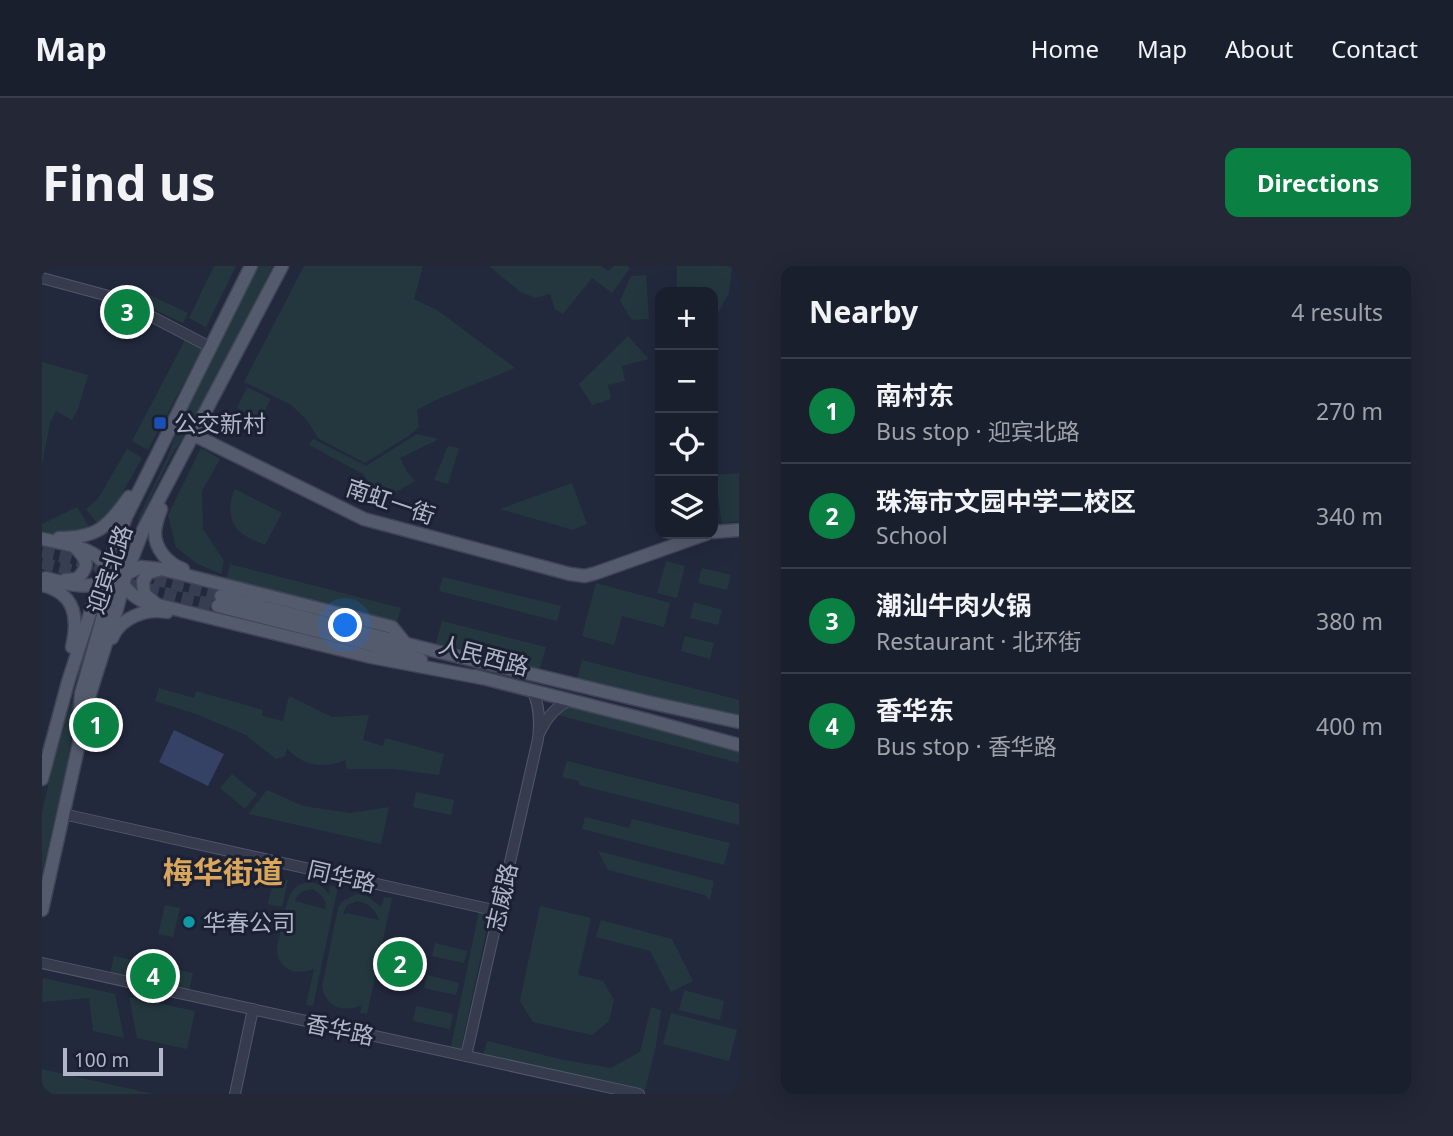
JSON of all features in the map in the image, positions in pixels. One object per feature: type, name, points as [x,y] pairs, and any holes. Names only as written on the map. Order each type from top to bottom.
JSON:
[{"type":"main road","name":"迎宾北路","points":[[42,910],[126,517],[251,266]]},
{"type":"main road","name":"迎宾北路","points":[[42,779],[68,681],[94,601],[132,557],[144,528],[282,266]]},
{"type":"main road","points":[[78,749],[81,694],[115,577],[122,542],[167,450],[173,421]]},
{"type":"main road","name":"南虹一街","points":[[194,435],[364,519],[565,573],[585,576],[692,539]]},
{"type":"main road","points":[[176,469],[157,520],[154,534],[159,548],[166,559],[222,595]]},
{"type":"main road","points":[[42,537],[80,538],[98,531],[115,517],[146,474]]},
{"type":"main road","points":[[718,532],[739,530]]},
{"type":"main road","points":[[42,537],[99,556],[131,595],[142,601],[371,657],[482,678]]},
{"type":"main road","points":[[46,581],[77,579],[85,571],[84,556],[75,547]]},
{"type":"main road","points":[[46,581],[89,587],[141,567],[161,569],[222,595]]},
{"type":"main road","points":[[157,604],[144,594],[143,581],[148,573],[161,569]]},
{"type":"main road","points":[[46,581],[62,593],[71,605],[75,618],[75,633],[54,734]]},
{"type":"main road","name":"人民西路","points":[[222,595],[391,627],[406,643],[739,722]]},
{"type":"main road","name":"人民西路","points":[[222,595],[482,678],[739,745]]},
{"type":"main road","points":[[90,694],[115,632],[127,620],[144,612],[158,611],[263,631]]},
{"type":"street","points":[[42,278],[116,298],[210,347]]},
{"type":"street","name":"志威路","points":[[532,690],[538,709],[538,739]]},
{"type":"street","name":"志威路","points":[[466,1056],[538,739],[545,720],[561,705],[571,700]]},
{"type":"street","name":"同华路","points":[[64,814],[498,911]]},
{"type":"street","name":"香华路","points":[[42,962],[639,1094]]},
{"type":"street","points":[[235,1094],[253,1009]]},
{"type":"shaded area","points":[[214,266],[236,266],[206,327],[189,318]]},
{"type":"shaded area","points":[[259,266],[273,266],[202,406],[170,458],[139,521],[186,408]]},
{"type":"shaded area","points":[[304,266],[423,266],[414,299],[437,310],[515,368],[417,410],[419,427],[365,463],[318,438],[307,420],[290,404],[244,382]]},
{"type":"shaded area","points":[[489,266],[601,266],[608,271],[614,266],[630,268],[612,293],[592,278],[563,314],[555,309],[550,294],[535,298],[519,291]]},
{"type":"shaded area","points":[[677,266],[732,266],[729,293],[718,313],[718,287],[677,287]]},
{"type":"shaded area","points":[[646,275],[649,319],[632,320],[620,301],[631,276]]},
{"type":"shaded area","points":[[128,285],[188,313],[183,323],[123,295]]},
{"type":"shaded area","points":[[628,336],[649,359],[622,366],[625,381],[608,385],[611,399],[592,405],[579,384]]},
{"type":"shaded area","points":[[185,340],[202,349],[148,450],[132,441]]},
{"type":"shaded area","points":[[42,362],[88,375],[72,420],[56,411],[50,423],[42,464]]},
{"type":"shaded area","points":[[247,387],[271,399],[260,420],[237,408]]},
{"type":"shaded area","points":[[417,434],[439,439],[400,458],[415,481],[394,493],[371,486],[363,474],[309,445],[313,439],[366,466]]},
{"type":"shaded area","points":[[448,446],[459,448],[448,484],[434,480]]},
{"type":"shaded area","points":[[201,448],[220,459],[202,491],[203,529],[224,561],[221,574],[196,563],[176,547],[168,515]]},
{"type":"shaded area","points":[[127,449],[142,458],[112,511],[97,523],[86,509],[98,499]]},
{"type":"shaded area","points":[[739,473],[739,521],[722,523],[718,475]]},
{"type":"shaded area","points":[[572,483],[587,524],[573,530],[500,509]]},
{"type":"shaded area","points":[[235,489],[282,513],[265,545],[236,528],[230,505]]},
{"type":"shaded area","points":[[77,507],[91,530],[68,534],[42,533],[42,524]]},
{"type":"shaded area","points":[[666,561],[685,566],[677,598],[657,593]]},
{"type":"shaded area","points":[[230,564],[401,608],[396,625],[226,582]]},
{"type":"shaded area","points":[[702,568],[731,575],[727,590],[698,583]]},
{"type":"shaded area","points":[[443,577],[561,606],[557,621],[439,591]]},
{"type":"shaded area","points":[[596,583],[670,603],[664,627],[622,616],[614,645],[582,636]]},
{"type":"shaded area","points":[[694,602],[722,610],[718,625],[690,618]]},
{"type":"shaded area","points":[[442,621],[546,647],[539,672],[435,646]]},
{"type":"shaded area","points":[[92,625],[95,626],[77,697],[68,760],[42,873],[42,812]]},
{"type":"shaded area","points":[[685,636],[714,643],[710,659],[681,651]]},
{"type":"shaded area","points":[[582,660],[739,700],[739,721],[577,680]]},
{"type":"shaded area","points":[[159,688],[194,698],[196,691],[263,710],[262,716],[283,721],[289,696],[332,717],[369,715],[363,740],[383,746],[385,738],[444,754],[439,775],[393,769],[347,769],[345,760],[313,764],[299,759],[287,748],[285,756],[276,759],[246,735],[196,714],[155,701]]},
{"type":"shaded area","points":[[575,704],[739,747],[739,763],[558,715]]},
{"type":"shaded area","points":[[567,761],[739,804],[739,825],[579,785],[579,781],[562,777]]},
{"type":"shaded area","points":[[232,774],[257,794],[245,809],[220,788]]},
{"type":"shaded area","points":[[267,790],[303,806],[350,813],[389,807],[381,844],[248,814]]},
{"type":"shaded area","points":[[416,792],[454,800],[451,815],[413,807]]},
{"type":"shaded area","points":[[585,817],[629,828],[632,819],[730,843],[724,865],[582,829]]},
{"type":"shaded area","points":[[598,851],[714,881],[710,900],[705,895],[608,870]]},
{"type":"shaded area","points":[[274,877],[288,880],[282,907],[268,904]]},
{"type":"shaded area","points":[[310,882],[320,885],[329,894],[330,886],[338,887],[313,1006],[306,1005],[314,969],[300,972],[288,969],[280,961],[277,947],[292,893],[298,886]],"holes":[[[313,889],[321,895],[325,909],[295,901],[302,892]]]},
{"type":"shaded area","points":[[356,894],[367,896],[381,907],[384,897],[392,898],[367,1014],[360,1013],[362,1005],[348,1009],[332,1004],[322,987],[338,908],[343,901]],"holes":[[[357,901],[368,905],[379,920],[343,914],[347,905]]]},
{"type":"shaded area","points":[[165,905],[180,908],[173,937],[158,934]]},
{"type":"shaded area","points":[[540,906],[591,918],[578,975],[603,981],[614,1000],[609,1021],[592,1035],[533,1022],[520,1001]]},
{"type":"shaded area","points":[[479,911],[490,914],[461,1049],[451,1047]]},
{"type":"shaded area","points":[[601,920],[672,939],[693,981],[671,992],[650,951],[596,937]]},
{"type":"shaded area","points":[[435,943],[467,951],[464,963],[432,956]]},
{"type":"shaded area","points":[[114,956],[193,973],[189,991],[110,973]]},
{"type":"shaded area","points":[[427,975],[459,983],[456,995],[424,988]]},
{"type":"shaded area","points":[[43,978],[115,994],[124,1038],[93,1031],[89,998],[42,1002]]},
{"type":"shaded area","points":[[684,990],[724,1001],[720,1020],[679,1010]]},
{"type":"shaded area","points":[[129,997],[195,1011],[187,1049],[137,1038]]},
{"type":"shaded area","points":[[416,1006],[453,1014],[450,1029],[413,1021]]},
{"type":"shaded area","points":[[651,1007],[661,1010],[656,1046],[645,1090],[483,1056],[487,1041],[559,1059],[611,1068],[640,1052]]},
{"type":"shaded area","points":[[671,1013],[737,1030],[729,1061],[663,1044]]},
{"type":"shaded area","points":[[42,1069],[153,1094],[42,1093]]},
{"type":"water","points":[[174,730],[224,754],[208,786],[159,762]]},
{"type":"tunnel","points":[[42,552],[112,569]]},
{"type":"tunnel","points":[[42,563],[218,606]]},
{"type":"tunnel","points":[[137,575],[221,596]]},
{"type":"place","name":"潮汕牛肉火锅","points":[[127,312]]},
{"type":"place","name":"公交新村","points":[[160,423]]},
{"type":"place","name":"南村东","points":[[96,725]]},
{"type":"place","name":"华春公司","points":[[189,922]]},
{"type":"place","name":"珠海市文园中学二校区","points":[[400,964]]},
{"type":"place","name":"香华东","points":[[153,976]]},
{"type":"district","name":"梅华街道","points":[[223,871]]}]
